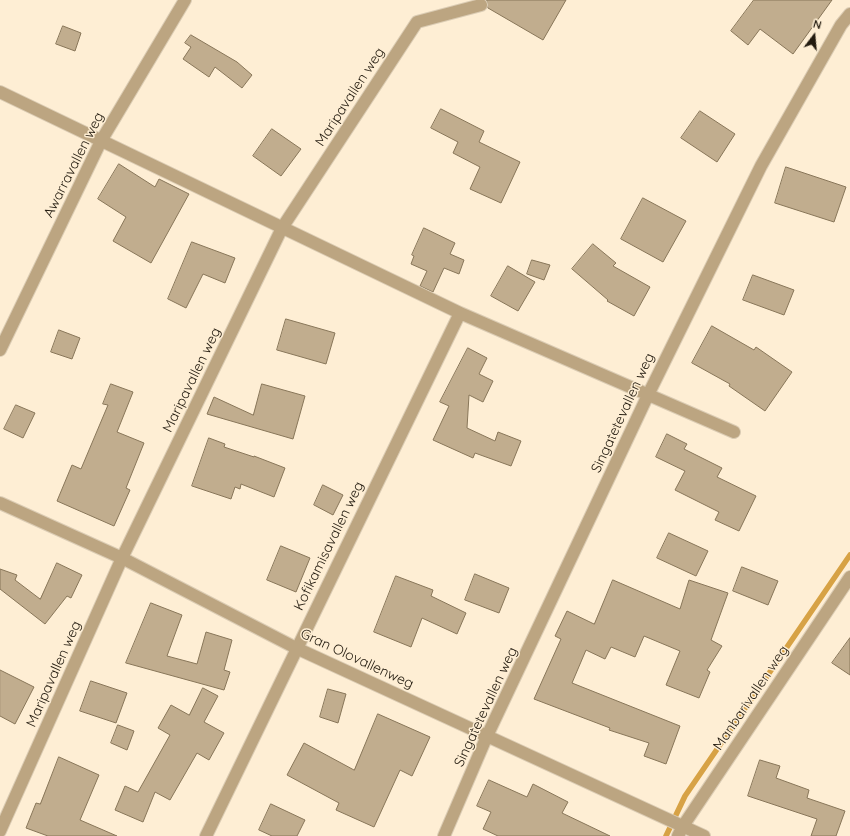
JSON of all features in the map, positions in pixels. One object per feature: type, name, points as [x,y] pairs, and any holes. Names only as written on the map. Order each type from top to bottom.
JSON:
[{"type":"street","name":"Awarravallen weg","points":[[0,350],[101,141],[184,0]]},
{"type":"street","name":"Maripavallen weg","points":[[0,831],[122,558],[282,228],[417,22],[481,4]]},
{"type":"street","name":"Singatetevallen weg","points":[[444,836],[488,736],[648,395],[761,166],[842,25],[850,14]]},
{"type":"street","points":[[0,92],[460,313],[734,432]]},
{"type":"street","name":"Kofikamisavallen weg","points":[[206,836],[460,313]]},
{"type":"street","name":"Gran Olovallenweg","points":[[0,503],[122,558],[296,648],[488,736],[681,831],[704,836]]},
{"type":"street","name":"Manbarivallen weg","points":[[681,831],[850,577]]},
{"type":"building","points":[[487,0],[566,0],[543,40],[488,8]]},
{"type":"building","points":[[754,0],[832,0],[793,54],[760,29],[748,45],[731,31]]},
{"type":"building","points":[[63,26],[81,33],[75,51],[56,44]]},
{"type":"building","points":[[191,35],[237,62],[252,75],[242,88],[215,67],[209,77],[183,59],[191,47],[185,43]]},
{"type":"building","points":[[441,109],[484,131],[479,142],[520,162],[501,203],[470,189],[480,167],[453,153],[458,142],[431,128]]},
{"type":"building","points":[[700,111],[735,134],[717,162],[681,138]]},
{"type":"building","points":[[272,129],[301,149],[281,176],[253,156]]},
{"type":"building","points":[[119,164],[155,187],[159,179],[189,194],[151,263],[113,241],[126,217],[98,199]]},
{"type":"building","points":[[786,167],[846,187],[834,222],[775,203]]},
{"type":"building","points":[[643,198],[686,221],[663,262],[621,239]]},
{"type":"building","points":[[424,228],[455,243],[450,254],[464,260],[459,274],[444,268],[433,292],[420,286],[427,271],[411,264],[414,256],[412,255]]},
{"type":"building","points":[[192,242],[235,258],[225,283],[203,274],[186,308],[168,299]]},
{"type":"building","points":[[593,244],[616,263],[613,266],[650,287],[634,316],[607,301],[608,300],[572,269]]},
{"type":"building","points":[[532,260],[550,265],[544,280],[527,274]]},
{"type":"building","points":[[508,266],[535,282],[518,311],[491,296]]},
{"type":"building","points":[[753,275],[794,290],[784,315],[743,300]]},
{"type":"building","points":[[286,319],[335,333],[326,364],[277,350]]},
{"type":"building","points":[[712,326],[754,350],[756,347],[792,372],[765,411],[729,386],[730,384],[692,363]]},
{"type":"building","points":[[59,330],[80,338],[72,359],[51,352]]},
{"type":"building","points":[[468,348],[487,358],[479,374],[493,381],[483,402],[469,395],[467,428],[495,441],[498,432],[521,441],[511,466],[475,453],[473,458],[433,440],[449,406],[440,402]]},
{"type":"building","points":[[111,384],[133,392],[117,432],[144,443],[126,488],[130,490],[114,526],[57,501],[72,465],[81,469],[108,405],[103,404]]},
{"type":"building","points":[[262,384],[305,396],[293,439],[207,414],[214,397],[253,415]]},
{"type":"building","points":[[16,405],[35,413],[23,438],[4,429]]},
{"type":"building","points":[[667,434],[687,444],[684,449],[722,468],[717,477],[756,496],[739,531],[715,520],[719,512],[675,490],[685,471],[656,457]]},
{"type":"building","points":[[209,438],[225,444],[224,447],[254,456],[285,468],[274,497],[241,484],[240,489],[235,487],[231,499],[192,486]]},
{"type":"building","points":[[323,485],[343,495],[333,515],[314,505]]},
{"type":"building","points":[[669,533],[708,551],[696,576],[657,558]]},
{"type":"building","points":[[281,546],[310,558],[296,592],[267,580]]},
{"type":"building","points":[[57,563],[82,575],[71,598],[67,596],[45,624],[0,589],[0,569],[17,575],[15,580],[40,599]]},
{"type":"building","points":[[742,567],[778,581],[768,605],[733,591]]},
{"type":"building","points":[[475,574],[509,588],[499,613],[465,600]]},
{"type":"building","points":[[396,576],[433,590],[431,596],[466,613],[457,634],[422,618],[411,647],[374,632]]},
{"type":"building","points":[[613,580],[680,609],[689,580],[728,593],[711,640],[722,646],[707,670],[710,672],[699,698],[666,685],[680,651],[644,636],[635,657],[611,647],[605,659],[586,650],[572,683],[680,726],[666,764],[644,756],[649,743],[609,730],[610,728],[534,699],[561,639],[555,636],[567,611],[594,624]]},
{"type":"building","points":[[151,603],[182,615],[167,656],[197,664],[206,632],[232,640],[224,670],[230,672],[224,690],[126,663]]},
{"type":"building","points":[[850,638],[850,675],[832,663]]},
{"type":"building","points":[[0,670],[34,687],[15,724],[0,716]]},
{"type":"building","points":[[91,681],[127,693],[116,723],[80,711]]},
{"type":"building","points":[[203,688],[218,696],[204,722],[224,733],[209,760],[197,753],[170,800],[155,792],[143,822],[115,810],[125,786],[138,792],[170,735],[158,728],[171,705],[189,715]]},
{"type":"building","points":[[328,689],[346,694],[338,723],[320,717]]},
{"type":"building","points":[[378,714],[430,737],[412,776],[400,770],[374,827],[336,810],[339,803],[287,775],[304,743],[354,770]]},
{"type":"building","points":[[118,725],[134,731],[127,750],[111,743]]},
{"type":"building","points":[[59,757],[99,775],[80,820],[117,836],[48,836],[26,828],[36,803],[40,804]]},
{"type":"building","points":[[760,760],[780,766],[776,778],[809,790],[807,798],[845,811],[836,836],[811,836],[817,819],[748,796]]},
{"type":"building","points":[[489,780],[527,797],[533,784],[568,802],[562,813],[610,836],[498,836],[483,829],[491,812],[477,806]]},
{"type":"building","points":[[271,804],[305,820],[297,836],[272,836],[259,830]]},
{"type":"waterway","points":[[666,836],[685,796],[850,555]]}]
